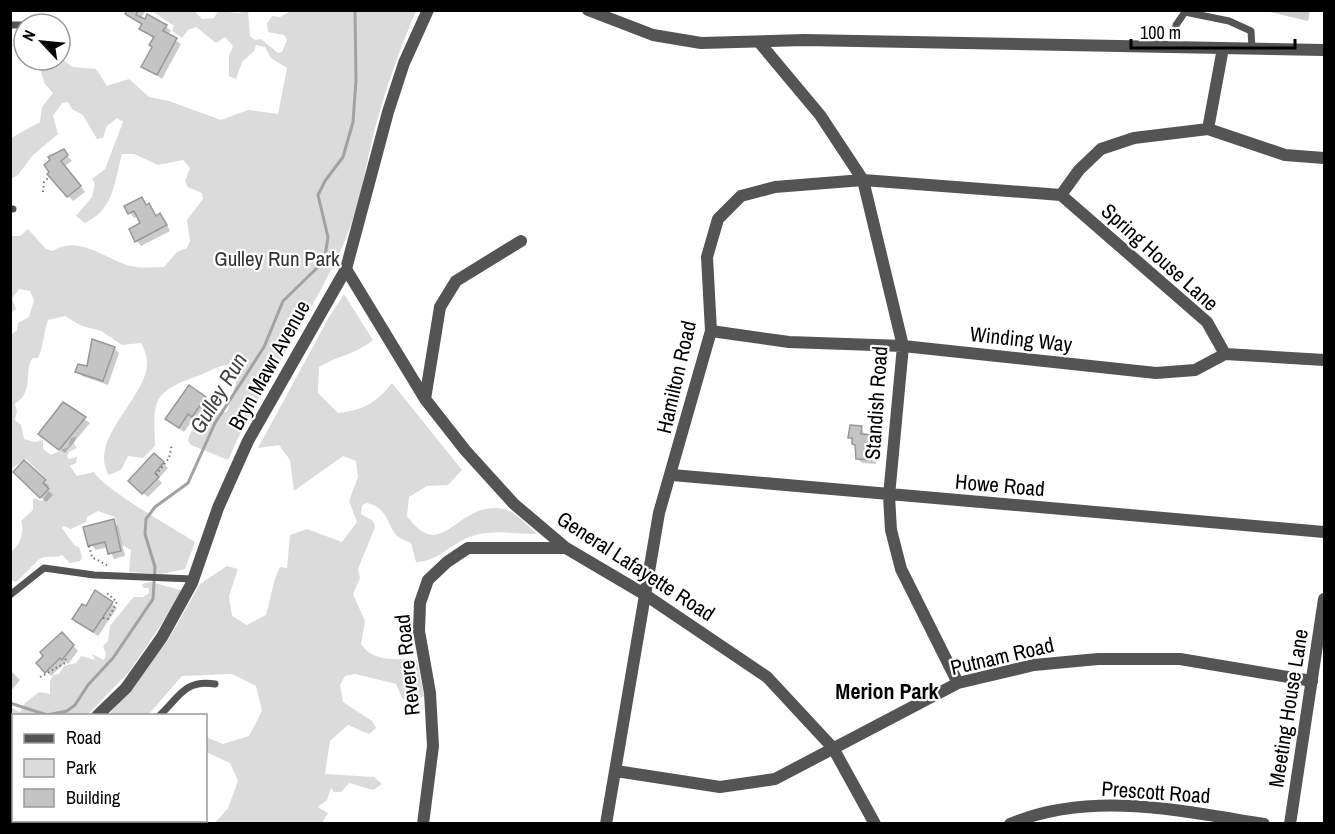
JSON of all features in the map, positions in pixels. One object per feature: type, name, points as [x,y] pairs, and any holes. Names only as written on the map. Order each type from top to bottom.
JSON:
[{"type":"street","name":"Bryn Mawr Avenue","points":[[99,714],[132,680],[162,637],[193,579],[219,508],[248,441],[346,269],[398,83],[428,10]]},
{"type":"street","points":[[588,10],[653,35],[683,42],[804,40],[1324,50]]},
{"type":"street","name":"Standish Road","points":[[759,42],[820,115],[863,180],[903,346],[889,496],[891,530],[902,569],[958,682]]},
{"type":"street","points":[[1208,129],[1223,48]]},
{"type":"street","points":[[1061,195],[1079,170],[1101,149],[1134,138],[1208,129],[1285,155],[1324,158]]},
{"type":"street","name":"Hamilton Road","points":[[606,824],[659,513],[672,475],[711,331],[707,257],[718,219],[741,196],[775,187],[863,180],[1061,195]]},
{"type":"street","name":"Spring House Lane","points":[[1061,195],[1207,322],[1225,354]]},
{"type":"street","points":[[425,399],[440,307],[456,281],[521,241]]},
{"type":"street","name":"General Lafayette Road","points":[[346,269],[425,399],[465,450],[514,504],[566,548],[644,594],[767,677],[832,748],[875,824]]},
{"type":"street","name":"Winding Way","points":[[711,331],[789,342],[903,346],[1156,373],[1195,370],[1225,354]]},
{"type":"street","points":[[1225,354],[1324,360]]},
{"type":"street","name":"Howe Road","points":[[672,475],[889,496],[1324,532]]},
{"type":"street","name":"Revere Road","points":[[423,824],[434,747],[430,693],[419,631],[420,603],[428,580],[447,562],[468,548],[566,548]]},
{"type":"street","name":"Meeting House Lane","points":[[1290,824],[1322,629],[1324,599]]},
{"type":"street","name":"Putnam Road","points":[[616,771],[720,787],[775,780],[958,682],[1034,665],[1098,659],[1180,659],[1312,681]]},
{"type":"street","name":"Prescott Road","points":[[1010,824],[1055,811],[1110,804],[1171,809],[1264,824]]},
{"type":"lane","points":[[1173,47],[1176,25],[1185,12],[1229,21],[1251,31],[1252,48]]},
{"type":"lane","points":[[10,595],[44,568],[94,575],[193,579]]},
{"type":"lane","points":[[161,714],[189,686],[196,683],[215,684]]},
{"type":"path","points":[[43,192],[44,182],[49,177]]},
{"type":"path","points":[[156,475],[170,458],[172,444]]},
{"type":"path","points":[[89,546],[92,557],[97,562],[114,567]]},
{"type":"path","points":[[103,618],[108,619],[117,602],[106,592]]},
{"type":"path","points":[[40,677],[65,663],[66,657]]},
{"type":"green space","name":"Gulley Run Park","points":[[293,10],[416,11],[382,104],[351,225],[333,266],[256,404],[228,460],[191,445],[188,441],[193,429],[202,420],[214,414],[227,412],[239,373],[231,365],[225,365],[180,383],[162,395],[155,409],[155,446],[143,458],[128,456],[121,470],[109,475],[104,462],[105,448],[144,378],[147,365],[141,343],[122,345],[101,331],[82,326],[65,316],[48,320],[40,354],[30,363],[25,393],[15,404],[17,411],[15,420],[21,425],[24,439],[35,442],[43,440],[43,449],[51,455],[68,447],[71,438],[76,437],[74,444],[77,448],[69,452],[67,456],[69,459],[77,457],[76,463],[70,466],[77,476],[94,472],[125,499],[195,542],[185,569],[161,574],[129,572],[131,550],[122,545],[115,517],[98,511],[87,517],[86,522],[71,529],[64,526],[62,528],[75,546],[79,547],[82,557],[80,561],[70,563],[62,555],[45,557],[37,561],[16,582],[11,580],[11,552],[21,538],[21,521],[33,510],[33,498],[42,501],[50,489],[45,484],[47,480],[26,459],[11,469],[11,335],[17,330],[18,323],[29,317],[34,300],[30,291],[19,289],[12,299],[16,309],[11,313],[10,236],[20,236],[28,229],[46,249],[53,251],[71,245],[81,246],[132,266],[164,267],[177,252],[187,248],[190,241],[187,220],[203,199],[202,193],[188,187],[185,181],[190,168],[183,160],[158,165],[134,154],[122,154],[108,202],[95,217],[85,223],[76,216],[92,197],[95,184],[92,179],[105,169],[123,122],[117,118],[107,126],[103,138],[97,139],[83,115],[72,109],[68,102],[62,103],[53,116],[58,134],[33,155],[18,175],[11,179],[11,138],[40,122],[42,107],[53,93],[45,84],[41,72],[72,72],[72,66],[96,69],[107,86],[129,79],[149,97],[169,101],[221,120],[248,110],[278,114],[287,68],[271,58],[265,47],[256,45],[254,51],[242,62],[236,79],[229,76],[229,56],[233,46],[225,37],[216,43],[196,27],[188,30],[182,38],[172,31],[174,26],[152,11],[194,11],[202,19],[214,18],[218,11],[238,13],[248,11],[250,36],[255,40],[261,39],[278,53],[282,52],[287,40],[284,35],[268,32],[267,24],[272,16],[280,17]]},
{"type":"green space","points":[[344,294],[373,340],[360,349],[319,367],[318,393],[338,413],[355,410],[369,404],[392,383],[462,470],[448,485],[427,486],[409,497],[407,516],[420,530],[431,535],[441,533],[474,513],[488,508],[508,510],[537,534],[475,535],[430,559],[416,562],[411,543],[397,536],[383,512],[374,505],[367,503],[362,505],[361,514],[373,521],[375,527],[358,569],[360,578],[353,594],[365,621],[361,644],[366,650],[379,657],[417,660],[424,696],[414,703],[402,698],[396,684],[355,674],[345,676],[340,685],[343,702],[372,721],[376,728],[369,734],[348,725],[330,741],[325,774],[374,777],[382,784],[373,790],[349,783],[341,792],[334,792],[331,788],[327,800],[318,807],[328,813],[322,823],[215,823],[228,808],[238,781],[230,763],[207,752],[207,737],[223,744],[249,736],[262,711],[256,686],[232,674],[182,676],[149,714],[110,714],[168,640],[200,584],[227,566],[238,569],[229,596],[232,616],[247,625],[266,615],[277,573],[280,567],[287,568],[290,535],[307,529],[342,542],[357,522],[349,501],[358,477],[356,461],[343,456],[294,491],[290,460],[279,445],[258,448],[329,317]]},
{"type":"green space","points":[[151,582],[184,591],[129,672],[88,714],[12,714],[11,759],[11,708],[20,712],[25,703],[39,692],[50,694],[50,681],[53,675],[59,674],[64,666],[76,663],[81,656],[95,660],[92,654],[104,660],[106,654],[103,646],[108,641],[110,626],[134,597],[143,597],[149,593],[149,588],[143,588],[142,584]]},
{"type":"building","points":[[127,10],[138,10],[136,15],[145,19],[147,14],[167,25],[163,31],[177,38],[157,75],[141,67],[152,47],[149,45],[154,37],[139,29],[142,24],[125,14]]},
{"type":"building","points":[[64,149],[68,155],[61,161],[81,186],[67,197],[47,174],[49,172],[44,165],[50,160],[48,157]]},
{"type":"building","points":[[142,197],[146,205],[149,203],[156,216],[160,213],[167,225],[135,242],[129,229],[140,223],[134,211],[128,214],[124,206]]},
{"type":"building","points":[[92,339],[115,347],[103,381],[75,372],[78,364],[87,366]]},
{"type":"building","points":[[189,385],[206,397],[192,417],[188,414],[179,428],[165,419]]},
{"type":"building","points":[[63,402],[86,417],[59,450],[38,434]]},
{"type":"building","points":[[850,425],[862,426],[861,434],[874,435],[871,460],[856,459],[855,445],[852,444],[852,438],[848,438]]},
{"type":"building","points":[[154,453],[164,462],[155,473],[159,477],[142,494],[128,481]]},
{"type":"building","points":[[24,460],[46,480],[43,483],[49,489],[40,498],[13,472]]},
{"type":"building","points":[[114,519],[121,551],[108,554],[105,542],[88,546],[83,527]]},
{"type":"building","points":[[95,590],[113,602],[93,632],[72,619],[82,604],[86,606]]},
{"type":"building","points":[[62,632],[74,645],[62,660],[60,658],[45,673],[36,663],[43,656],[40,652]]},
{"type":"waterway","name":"Gulley Run","points":[[52,714],[67,711],[75,705],[88,685],[113,658],[153,599],[155,567],[145,534],[146,519],[155,507],[188,483],[215,423],[264,347],[283,301],[320,265],[325,256],[328,237],[318,195],[325,181],[343,157],[353,122],[356,80],[355,10]]},
{"type":"waterway","name":"Gulley Run","points":[[10,703],[44,714]]},
{"type":"district","name":"Merion Park","points":[[887,691]]}]
